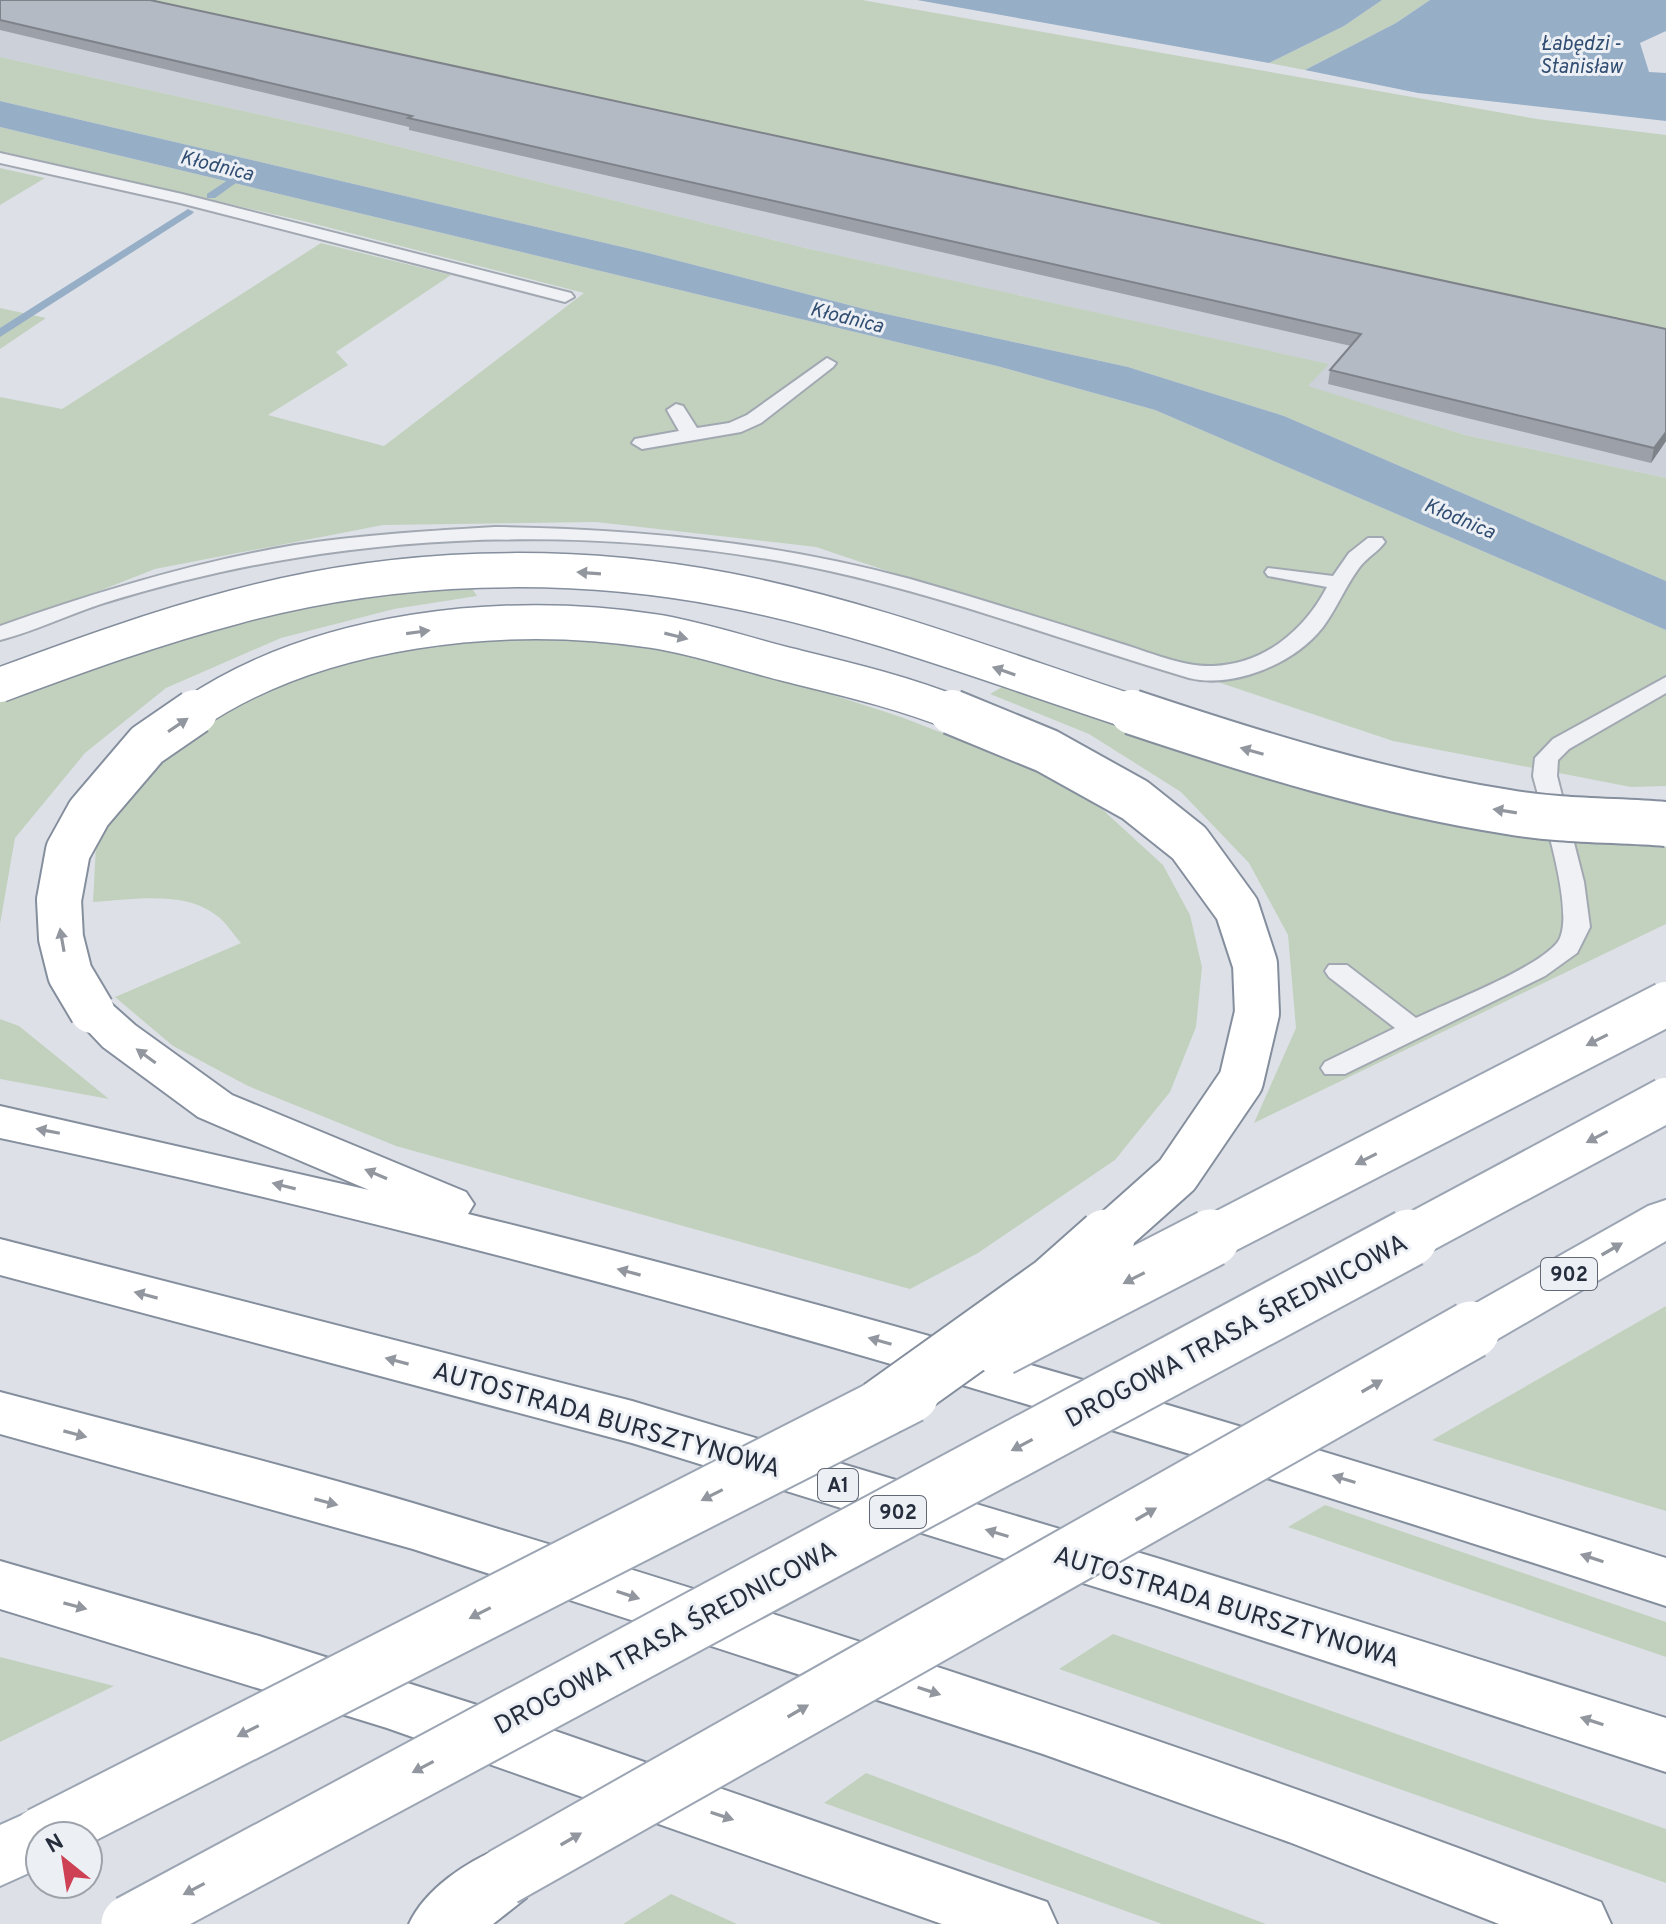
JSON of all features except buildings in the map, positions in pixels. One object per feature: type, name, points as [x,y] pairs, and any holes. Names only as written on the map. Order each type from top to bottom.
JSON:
[{"type":"main road","points":[[0,685],[139,635],[238,606],[350,583],[459,571],[589,572],[727,590],[881,630],[1226,743],[1399,792],[1511,813],[1666,824]]},
{"type":"main road","points":[[577,1258],[215,1106],[119,1036],[92,1011],[70,974],[61,938],[59,900],[68,851],[89,813],[147,745],[217,697],[304,659],[410,632],[522,620],[654,631],[912,696],[1047,751],[1135,800],[1189,843],[1237,909],[1255,964],[1257,1013],[1241,1081],[1177,1175],[1053,1285],[881,1408]]},
{"type":"main road","points":[[71,1820],[1666,1004]]},
{"type":"main road","name":"DROGOWA TRASA ŚREDNICOWA","points":[[130,1924],[1666,1100]]},
{"type":"main road","points":[[0,1122],[96,1141],[577,1258],[991,1372],[1392,1493],[1666,1582]]},
{"type":"main road","name":"902","points":[[423,1924],[1666,1218]]},
{"type":"main road","name":"AUTOSTRADA BURSZTYNOWA","points":[[0,1257],[647,1427],[1160,1583],[1666,1745]]},
{"type":"main road","points":[[0,1413],[413,1526],[1043,1727],[1301,1818],[1578,1924]]},
{"type":"main road","points":[[0,1585],[178,1635],[805,1844],[1024,1924]]},
{"type":"main road","points":[[0,1857],[24,1844]]},
{"type":"main road","points":[[805,1844],[937,1924]]},
{"type":"main road","points":[[442,1924],[503,1877]]},
{"type":"lane","points":[[0,158],[182,199],[565,297]]},
{"type":"lane","points":[[642,443],[734,428],[754,419],[827,363]]},
{"type":"lane","points":[[676,410],[691,435]]},
{"type":"lane","points":[[0,633],[102,598],[175,578],[336,543],[461,531],[577,531],[689,541],[802,559],[1197,673],[1223,674],[1247,670],[1271,658],[1304,634],[1324,612],[1353,557],[1375,542]]},
{"type":"lane","points":[[1275,572],[1339,583]]},
{"type":"lane","points":[[1335,1068],[1536,970],[1568,947],[1577,927],[1572,882],[1545,776],[1547,758],[1561,744],[1666,684]]},
{"type":"lane","points":[[1338,971],[1414,1029]]},
{"type":"shaded area","points":[[0,0],[1666,341],[1666,478],[1465,435],[1307,386],[1328,364],[801,247],[348,134],[0,57]]},
{"type":"green space","points":[[140,0],[862,0],[1537,119],[1666,135],[1666,341]]},
{"type":"green space","points":[[1382,0],[1430,0],[1396,23],[1305,70],[1269,63],[1344,26]]},
{"type":"green space","points":[[0,57],[348,134],[801,247],[1329,364],[1308,386],[1465,435],[1666,478],[1666,581],[1284,416],[1128,367],[868,310],[648,253],[0,101]]},
{"type":"green space","points":[[0,127],[997,366],[1155,410],[1666,630],[1666,786],[1631,787],[1393,741],[816,547],[596,522],[383,525],[155,569],[0,630],[0,397],[62,409],[321,243],[451,275],[336,352],[348,365],[268,415],[384,446],[584,293],[303,221],[0,151]]},
{"type":"green space","points":[[0,168],[45,178],[0,205]]},
{"type":"green space","points":[[0,308],[46,318],[0,349]]},
{"type":"green space","points":[[471,587],[477,596],[394,609],[281,638],[166,688],[85,753],[15,838],[0,924],[0,700],[147,648],[247,621],[366,594]]},
{"type":"green space","points":[[453,638],[633,640],[716,657],[901,717],[1039,770],[1103,810],[1163,865],[1190,915],[1202,967],[1196,1027],[1170,1092],[1115,1160],[978,1253],[910,1289],[396,1146],[248,1086],[173,1046],[115,997],[241,943],[219,918],[203,907],[188,902],[156,898],[93,902],[96,845],[132,782],[189,735],[271,688],[355,657]]},
{"type":"green space","points":[[1002,687],[1239,762],[1525,835],[1666,847],[1666,924],[1254,1123],[1296,1028],[1288,935],[1249,863],[1181,792],[1089,734],[990,694]]},
{"type":"green space","points":[[0,1019],[19,1026],[109,1099],[0,1079]]},
{"type":"green space","points":[[1666,1306],[1666,1511],[1432,1440]]},
{"type":"green space","points":[[1325,1505],[1666,1622],[1666,1657],[1288,1527]]},
{"type":"green space","points":[[1113,1634],[1666,1829],[1666,1883],[1059,1669]]},
{"type":"green space","points":[[0,1657],[114,1686],[0,1742]]},
{"type":"green space","points":[[866,1773],[1266,1924],[1162,1924],[824,1803]]},
{"type":"green space","points":[[671,1894],[737,1924],[623,1924]]},
{"type":"water","points":[[917,0],[1382,0],[1344,26],[1269,63]]},
{"type":"water","name":"Łabędzi - Stanisław","points":[[1430,0],[1666,0],[1666,31],[1640,43],[1649,72],[1666,73],[1666,121],[1418,93],[1305,70],[1396,23]]},
{"type":"water","name":"Kłodnica","points":[[0,101],[648,253],[868,310],[1128,367],[1284,416],[1666,581],[1666,630],[1155,410],[997,366],[0,127]]},
{"type":"waterway","name":"Kłodnica","points":[[211,196],[243,173]]},
{"type":"waterway","points":[[0,333],[188,212]]}]
